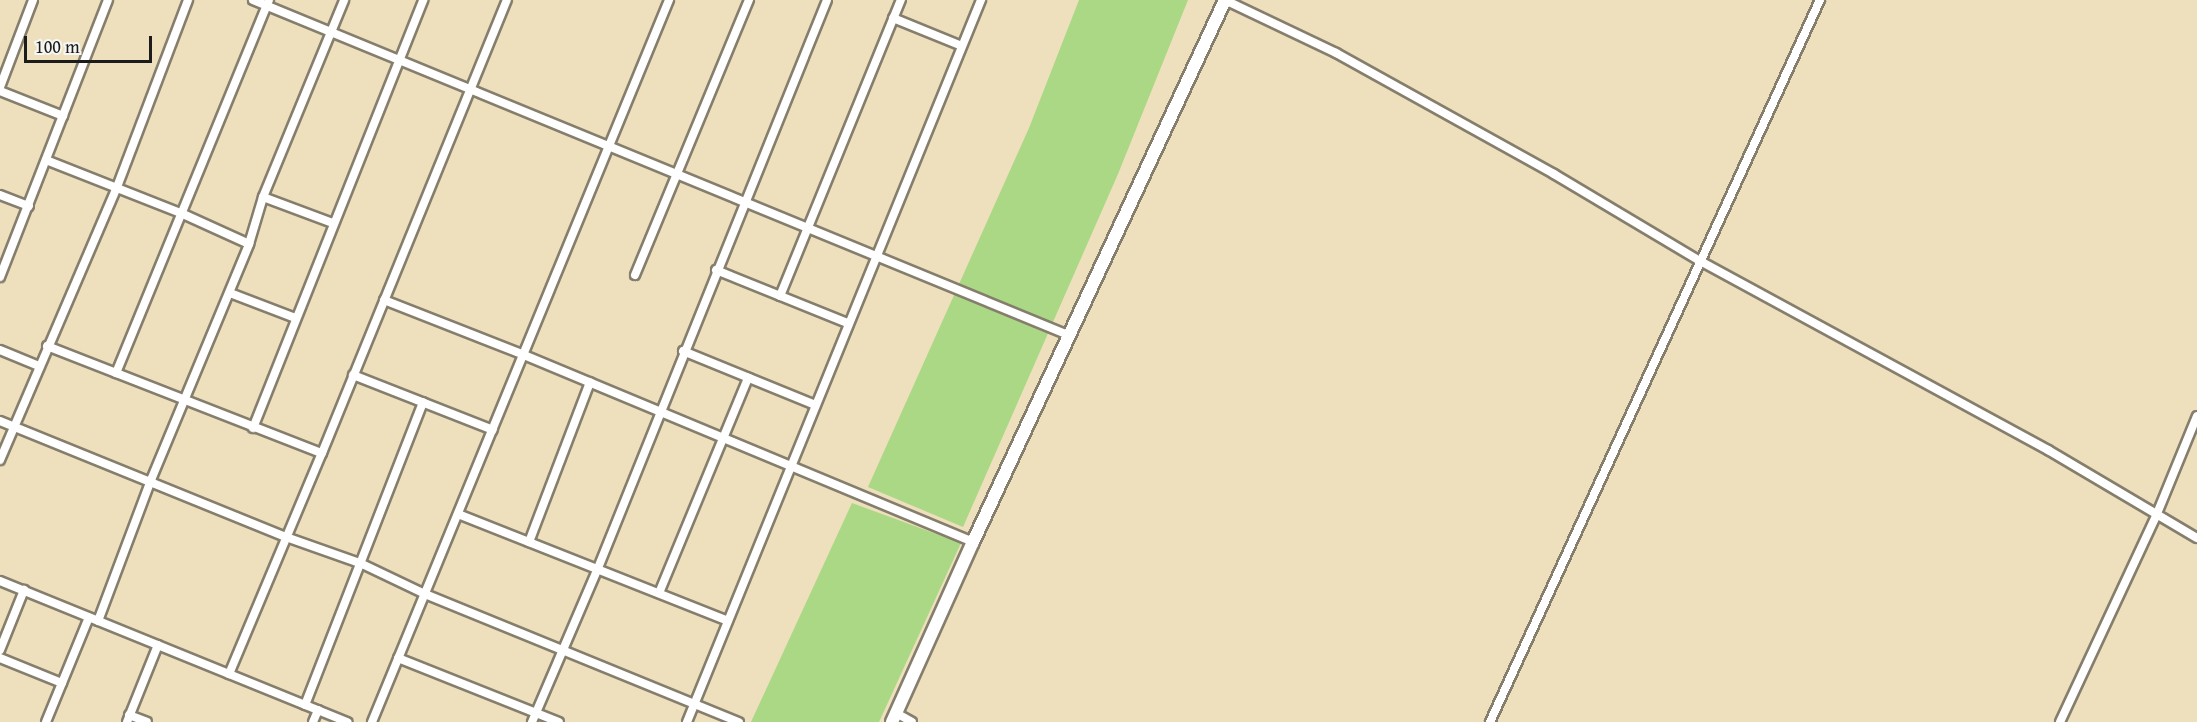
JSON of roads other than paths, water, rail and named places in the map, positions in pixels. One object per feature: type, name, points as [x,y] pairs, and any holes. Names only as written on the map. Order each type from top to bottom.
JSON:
[{"type":"main road","points":[[894,718],[972,542],[1225,0]]},
{"type":"street","points":[[33,0],[0,89],[63,116]]},
{"type":"street","points":[[0,278],[108,0]]},
{"type":"street","points":[[0,460],[117,187],[188,0]]},
{"type":"street","points":[[253,0],[268,3],[330,32],[1068,335]]},
{"type":"street","points":[[98,621],[151,480],[230,293],[249,244],[263,197],[344,0]]},
{"type":"street","points":[[253,428],[423,0]]},
{"type":"street","points":[[229,674],[507,0]]},
{"type":"street","points":[[372,722],[669,0]]},
{"type":"street","points":[[635,275],[748,0]]},
{"type":"street","points":[[532,722],[598,568],[716,270],[827,0]]},
{"type":"street","points":[[780,296],[900,0]]},
{"type":"street","points":[[687,722],[981,0]]},
{"type":"street","points":[[1225,0],[1336,53],[1582,190],[1700,261],[2048,450],[2156,516],[2197,538]]},
{"type":"street","points":[[1490,722],[1820,0]]},
{"type":"street","points":[[116,373],[268,3]]},
{"type":"street","points":[[893,18],[962,46]]},
{"type":"street","points":[[46,160],[183,214],[249,244]]},
{"type":"street","points":[[0,195],[28,206]]},
{"type":"street","points":[[263,197],[333,223]]},
{"type":"street","points":[[716,270],[848,324]]},
{"type":"street","points":[[230,293],[295,318]]},
{"type":"street","points":[[384,300],[590,382],[972,542]]},
{"type":"street","points":[[47,346],[185,402],[322,453]]},
{"type":"street","points":[[0,350],[39,366]]},
{"type":"street","points":[[684,351],[815,405]]},
{"type":"street","points":[[353,375],[493,430]]},
{"type":"street","points":[[659,594],[748,378]]},
{"type":"street","points":[[529,542],[590,382]]},
{"type":"street","points":[[305,705],[423,402]]},
{"type":"street","points":[[2060,722],[2156,516],[2197,416]]},
{"type":"street","points":[[0,421],[151,480],[286,537],[360,564],[425,594],[739,722]]},
{"type":"street","points":[[458,514],[728,621]]},
{"type":"street","points":[[0,581],[347,722]]},
{"type":"street","points":[[0,650],[24,590]]},
{"type":"street","points":[[46,722],[88,617]]},
{"type":"street","points":[[147,722],[128,719],[158,645]]},
{"type":"street","points":[[0,658],[62,683]]},
{"type":"street","points":[[398,658],[560,722]]},
{"type":"street","points":[[313,722],[318,710]]},
{"type":"street","points":[[894,718],[912,722]]}]
